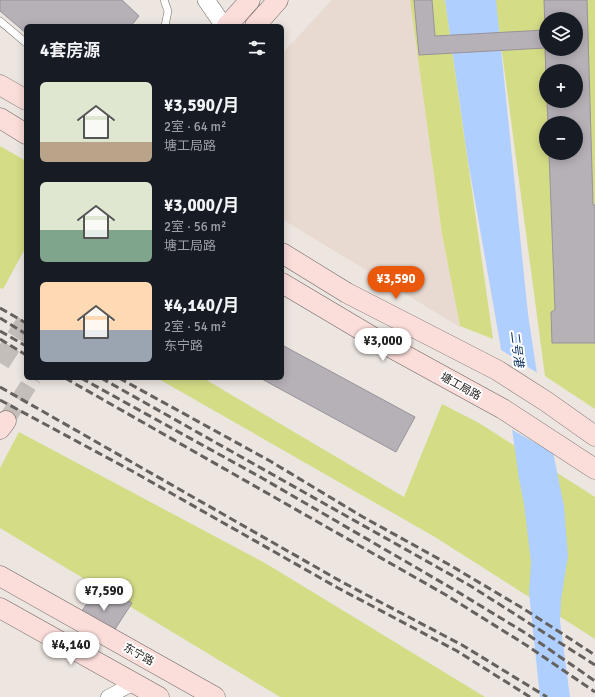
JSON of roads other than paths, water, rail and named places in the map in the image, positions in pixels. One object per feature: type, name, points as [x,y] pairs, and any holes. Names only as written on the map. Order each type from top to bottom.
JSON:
[{"type":"main road","points":[[228,24],[250,0]]},
{"type":"main road","points":[[257,24],[278,0]]},
{"type":"main road","points":[[0,85],[24,99]]},
{"type":"main road","points":[[0,118],[24,133]]},
{"type":"main road","points":[[284,254],[347,293],[497,370],[547,402],[595,436]]},
{"type":"main road","name":"塘工局路","points":[[284,284],[388,346],[503,409],[553,440],[595,469]]},
{"type":"main road","name":"东宁路","points":[[0,576],[215,697]]},
{"type":"main road","points":[[0,608],[159,697]]},
{"type":"street","points":[[206,0],[224,24]]},
{"type":"street","points":[[108,697],[134,684]]},
{"type":"lane","points":[[164,0],[168,11],[165,24]]},
{"type":"lane","points":[[0,21],[24,41]]},
{"type":"water","name":"二号港","points":[[445,0],[496,0],[528,314],[537,374],[564,506],[568,556],[561,600],[560,621],[570,697],[540,697],[529,593],[531,562],[524,504],[519,479],[500,343],[468,161]]},
{"type":"tunnel","points":[[0,363],[24,325]]},
{"type":"tunnel","points":[[6,421],[32,380]]},
{"type":"railway","points":[[0,308],[24,322]]},
{"type":"railway","points":[[0,318],[24,333]]},
{"type":"railway","points":[[0,331],[24,345]]},
{"type":"railway","points":[[0,339],[24,354]]},
{"type":"railway","points":[[69,380],[446,595],[526,645],[595,692]]},
{"type":"railway","points":[[85,380],[262,478],[453,589],[527,634],[595,681]]},
{"type":"railway","points":[[105,380],[469,585],[595,665]]},
{"type":"railway","points":[[123,380],[270,461],[363,517],[448,564],[524,609],[595,655]]},
{"type":"railway","points":[[0,387],[342,582],[462,645],[547,697]]},
{"type":"railway","points":[[0,400],[132,471],[338,588],[457,651],[530,697]]}]
